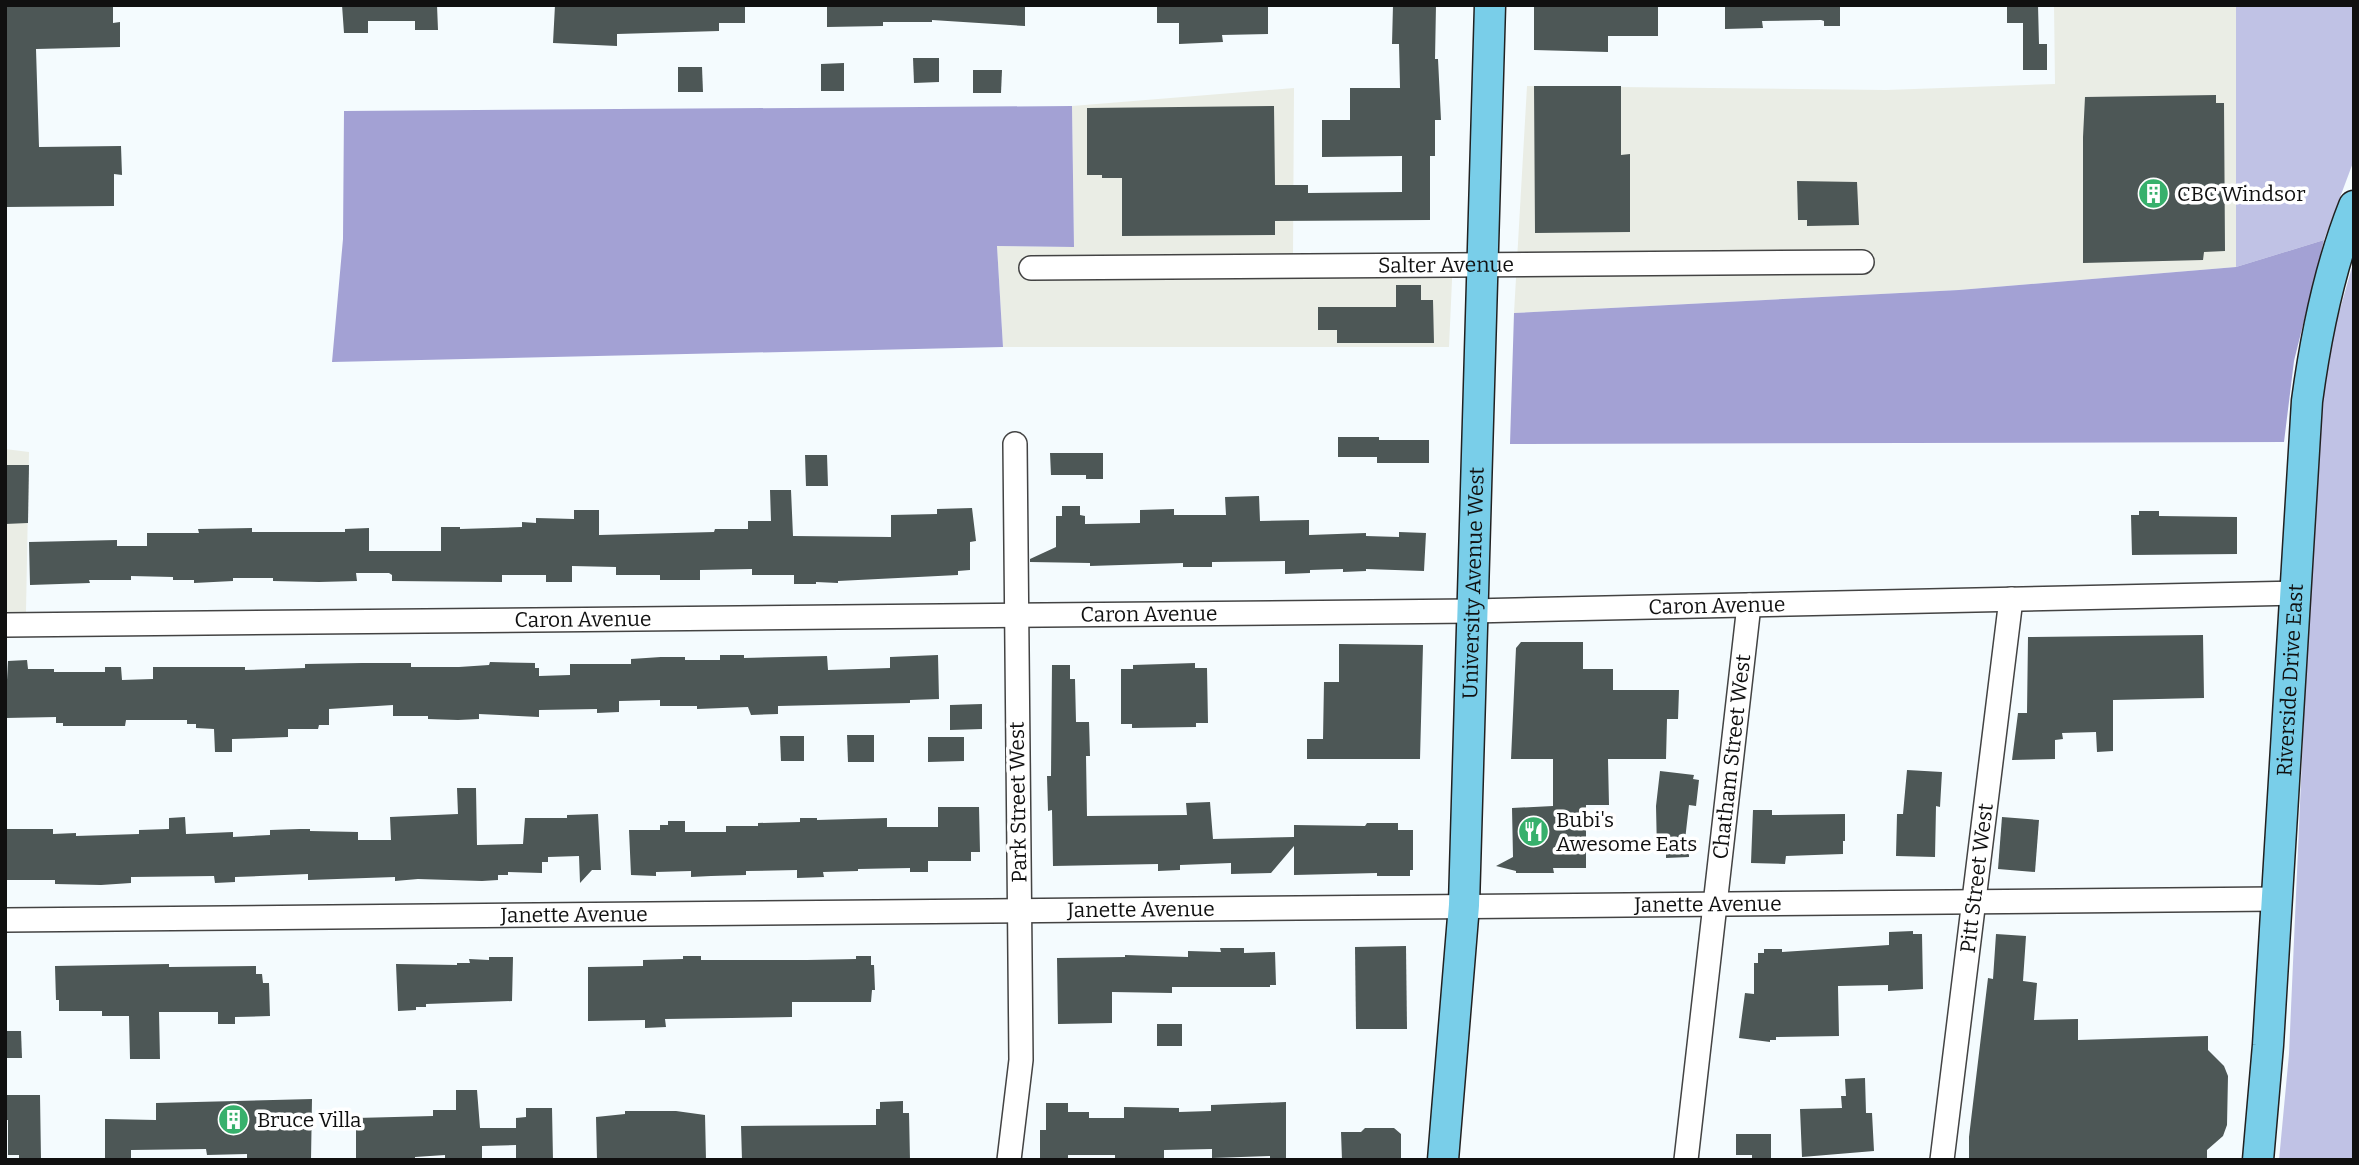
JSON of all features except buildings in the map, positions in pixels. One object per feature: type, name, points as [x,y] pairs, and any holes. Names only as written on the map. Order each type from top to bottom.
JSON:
[{"type":"main road","name":"University Avenue West","points":[[1443,1160],[1464,905],[1490,5]]},
{"type":"main road","name":"Riverside Drive East","points":[[2258,1160],[2267,1055],[2307,401],[2316,334],[2338,250],[2354,206]]},
{"type":"street","name":"Salter Avenue","points":[[1031,268],[1862,262]]},
{"type":"street","name":"Park Street West","points":[[1009,1160],[1021,1059],[1015,444]]},
{"type":"street","name":"Caron Avenue","points":[[5,625],[1472,611],[2295,593]]},
{"type":"street","name":"Pitt Street West","points":[[1942,1160],[2011,599]]},
{"type":"street","name":"Chatham Street West","points":[[1686,1160],[1749,605]]},
{"type":"street","name":"Janette Avenue","points":[[5,920],[2276,899]]},
{"type":"shaded area","points":[[2054,5],[2236,5],[2236,267],[1959,290],[1514,313],[1527,86],[1886,90],[2055,84]]},
{"type":"shaded area","points":[[2236,5],[2354,5],[2354,160],[2324,240],[2236,267]]},
{"type":"shaded area","points":[[1294,88],[1293,256],[1453,258],[1449,347],[1003,347],[997,246],[1074,247],[1072,106]]},
{"type":"shaded area","points":[[1072,106],[1074,247],[997,246],[1003,347],[332,362],[343,239],[344,111]]},
{"type":"shaded area","points":[[2324,240],[2294,361],[2284,442],[1510,444],[1514,313],[1959,290],[2236,267]]},
{"type":"shaded area","points":[[2354,260],[2354,1160],[2279,1160],[2289,1054],[2316,440],[2335,327]]},
{"type":"shaded area","points":[[5,449],[29,452],[26,612],[5,612]]},
{"type":"place","name":"CBC Windsor","points":[[2154,194]]},
{"type":"place","name":"Bubi's Awesome Eats","points":[[1533,832]]},
{"type":"place","name":"Bruce Villa","points":[[234,1120]]}]
